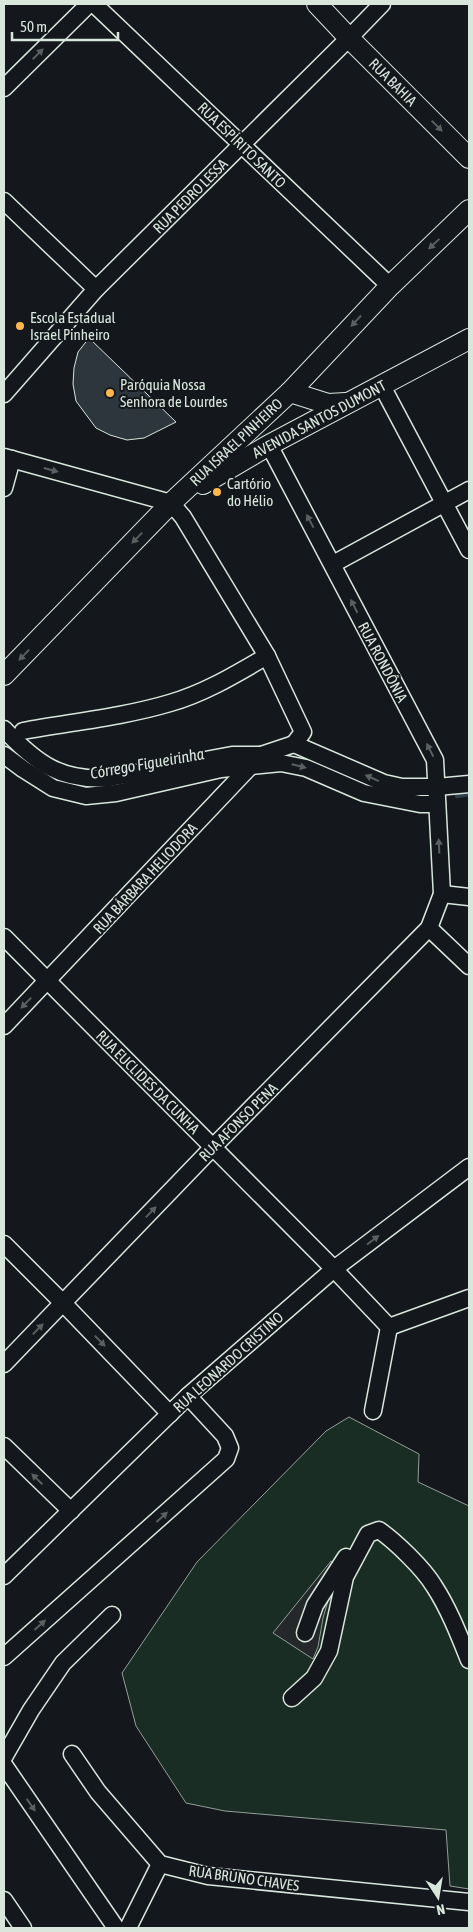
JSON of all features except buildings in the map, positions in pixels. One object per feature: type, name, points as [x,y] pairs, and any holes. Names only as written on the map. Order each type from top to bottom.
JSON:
[{"type":"main road","name":"RUA BAHIA","points":[[317,4],[469,158]]},
{"type":"main road","name":"RUA ISRAEL PINHEIRO","points":[[4,675],[171,503],[292,397],[390,286],[469,210]]},
{"type":"main road","name":"AVENIDA SANTOS DUMONT","points":[[171,503],[269,445],[469,339]]},
{"type":"main road","points":[[292,397],[328,404],[350,403]]},
{"type":"main road","points":[[292,397],[310,409],[301,428],[287,426],[282,420],[292,397]]},
{"type":"street","points":[[4,88],[89,4]]},
{"type":"street","name":"RUA ESPÍRITO SANTO","points":[[94,4],[390,286]]},
{"type":"street","name":"RUA PEDRO LESSA","points":[[4,394],[96,289],[382,4]]},
{"type":"street","points":[[4,201],[96,289]]},
{"type":"street","points":[[382,386],[469,550]]},
{"type":"street","name":"RUA RONDÔNIA","points":[[269,445],[435,760],[442,894]]},
{"type":"street","points":[[4,488],[8,458],[171,503],[183,516],[267,656],[303,732],[294,744],[384,783],[402,787],[437,787],[469,784]]},
{"type":"street","points":[[333,564],[469,490]]},
{"type":"street","points":[[24,731],[123,714],[171,703],[219,683],[267,656]]},
{"type":"street","points":[[4,729],[25,752],[49,768],[60,773],[94,780],[232,755],[256,761],[296,765],[364,793],[420,804],[437,804]]},
{"type":"street","name":"RUA BÁRBARA HELIODORA","points":[[4,1026],[256,761],[294,744]]},
{"type":"street","points":[[4,754],[22,769],[53,788],[86,796],[116,793],[256,761]]},
{"type":"street","points":[[442,894],[469,897]]},
{"type":"street","name":"RUA AFONSO PENA","points":[[4,1364],[213,1147],[429,928],[442,894]]},
{"type":"street","points":[[429,928],[469,966]]},
{"type":"street","name":"RUA EUCLIDES DA CUNHA","points":[[4,937],[334,1269],[388,1327]]},
{"type":"street","name":"RUA LEONARDO CRISTINO","points":[[4,1576],[188,1396],[334,1269],[469,1166]]},
{"type":"street","points":[[4,1244],[170,1414]]},
{"type":"street","points":[[373,1410],[388,1327],[469,1298]]},
{"type":"street","points":[[4,1657],[226,1459],[230,1448],[225,1436],[188,1396]]},
{"type":"street","points":[[4,1446],[71,1512]]},
{"type":"street","points":[[306,1633],[315,1605],[348,1554],[368,1534],[379,1530],[397,1543],[434,1584],[451,1617],[469,1660]]},
{"type":"street","points":[[292,1698],[314,1678],[329,1651],[345,1577],[368,1534]]},
{"type":"street","points":[[4,1757],[63,1663],[112,1615]]},
{"type":"street","points":[[72,1754],[98,1792],[160,1864],[128,1928]]},
{"type":"street","points":[[4,1765],[116,1928]]},
{"type":"street","name":"RUA BRUNO CHAVES","points":[[160,1864],[208,1876],[469,1902]]},
{"type":"street","points":[[4,1900],[23,1928]]},
{"type":"green space","points":[[349,1417],[419,1454],[418,1482],[469,1506],[469,1889],[450,1886],[446,1830],[225,1811],[186,1803],[136,1726],[122,1673],[197,1562],[326,1431]]},
{"type":"shaded area","points":[[331,1561],[343,1569],[330,1594],[323,1618],[318,1647],[313,1659],[273,1633]]},
{"type":"waterway","name":"Córrego Figueirinha","points":[[4,742],[14,750]]},
{"type":"waterway","name":"Córrego Figueirinha","points":[[62,781],[73,785],[94,787]]},
{"type":"waterway","name":"Córrego Figueirinha","points":[[457,796],[469,794]]},
{"type":"place","name":"Escola Estadual Israel Pinheiro","points":[[20,326]]},
{"type":"place","name":"Paróquia Nossa Senhora de Lourdes","points":[[110,393]]},
{"type":"place","name":"Cartório do Hélio","points":[[217,492]]}]
